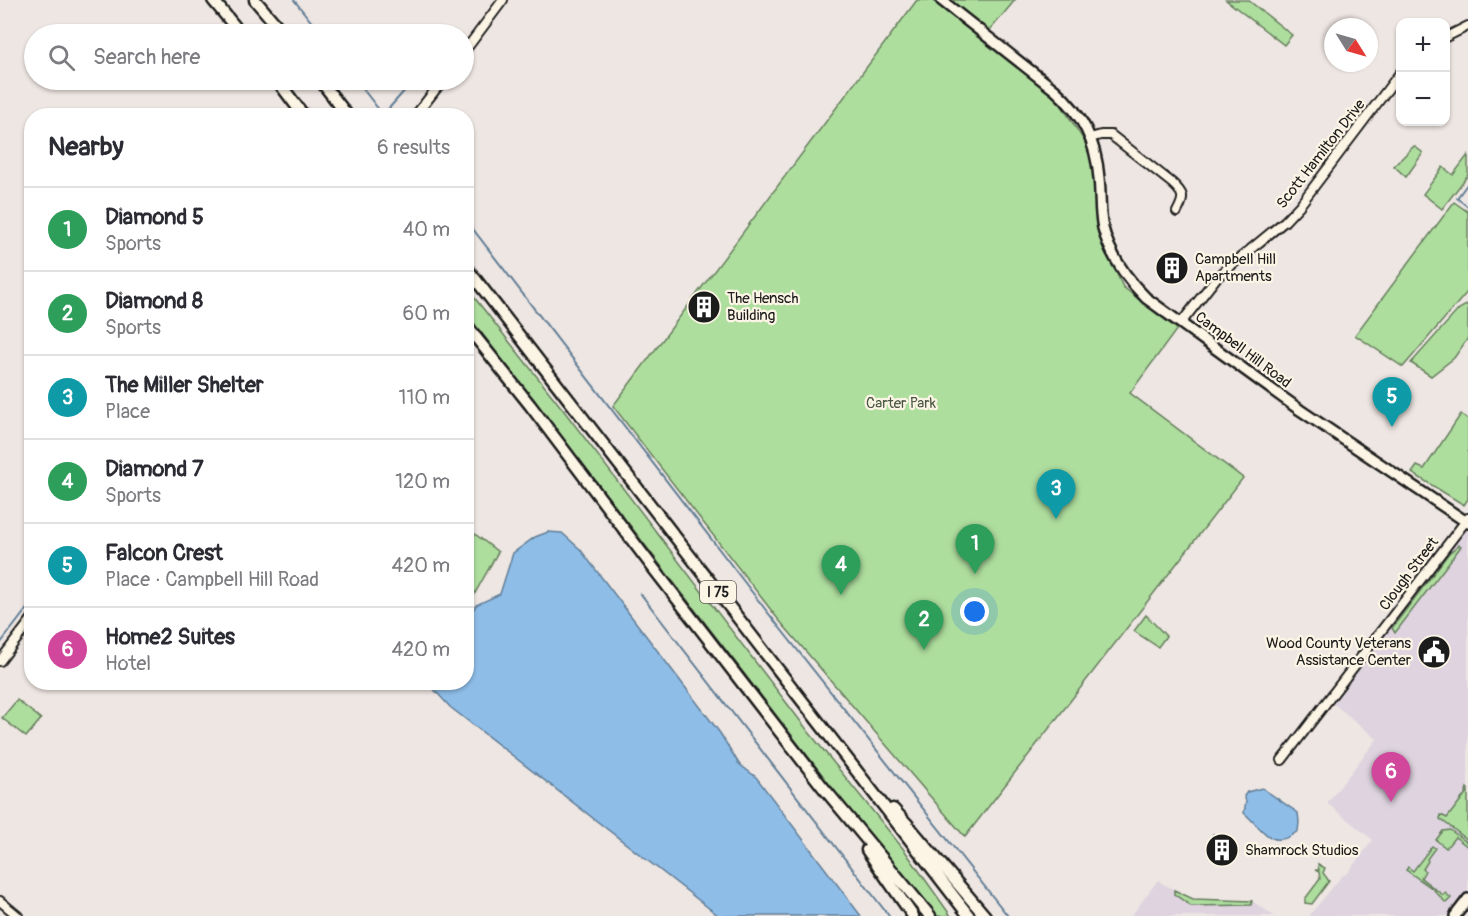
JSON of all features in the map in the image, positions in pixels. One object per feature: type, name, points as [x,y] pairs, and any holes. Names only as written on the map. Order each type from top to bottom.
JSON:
[{"type":"highway","points":[[213,0],[233,24]]},
{"type":"highway","points":[[255,0],[275,24]]},
{"type":"highway","points":[[284,90],[298,108]]},
{"type":"highway","points":[[328,90],[342,108]]},
{"type":"highway","name":"I 75","points":[[474,277],[969,916]]},
{"type":"highway","name":"I 75","points":[[474,335],[822,786],[930,916]]},
{"type":"highway","points":[[852,766],[908,824],[985,916]]},
{"type":"highway","points":[[822,786],[913,916]]},
{"type":"main road","name":"Campbell Hill Road","points":[[941,0],[1067,101],[1083,123],[1097,161],[1103,226],[1113,256],[1146,298],[1299,410],[1467,521]]},
{"type":"main road","points":[[1455,916],[1468,899]]},
{"type":"street","points":[[474,39],[503,0]]},
{"type":"street","points":[[1450,35],[1468,26]]},
{"type":"street","name":"Scott Hamilton Drive","points":[[1181,322],[1217,277],[1286,221],[1396,79]]},
{"type":"street","points":[[421,108],[434,90]]},
{"type":"street","points":[[1090,138],[1111,135],[1172,183],[1180,190],[1183,197],[1177,212]]},
{"type":"street","name":"Clough Street","points":[[1282,760],[1467,521]]},
{"type":"street","points":[[0,661],[24,630]]},
{"type":"street","points":[[0,901],[18,916]]},
{"type":"shaded area","points":[[1468,523],[1468,909],[1462,916],[1309,916],[1342,876],[1348,873],[1373,840],[1328,802],[1377,739],[1329,700]]},
{"type":"shaded area","points":[[1158,880],[1193,899],[1252,901],[1274,916],[1131,916]]},
{"type":"green space","name":"Carter Park","points":[[917,0],[933,0],[1007,56],[1057,98],[1090,150],[1096,185],[1098,222],[1106,251],[1123,287],[1177,329],[1130,393],[1243,478],[965,837],[778,619],[613,406]]},
{"type":"green space","points":[[941,0],[1015,0],[986,35]]},
{"type":"green space","points":[[1226,0],[1248,0],[1292,35],[1284,45]]},
{"type":"green space","points":[[1414,146],[1423,153],[1406,177],[1394,166]]},
{"type":"green space","points":[[1468,155],[1468,175],[1442,209],[1423,194],[1443,167],[1453,175]]},
{"type":"green space","points":[[1454,202],[1468,212],[1468,291],[1403,367],[1355,335]]},
{"type":"green space","points":[[474,297],[561,407],[808,731],[905,851],[951,916],[931,916],[474,323]]},
{"type":"green space","points":[[1468,304],[1468,338],[1454,358],[1431,376],[1411,363],[1459,309]]},
{"type":"green space","points":[[1461,414],[1468,419],[1468,499],[1464,505],[1412,473],[1417,466],[1424,469]]},
{"type":"green space","points":[[474,533],[498,552],[474,595]]},
{"type":"green space","points":[[1459,545],[1461,546],[1459,549],[1395,633],[1392,628],[1449,553]]},
{"type":"green space","points":[[1146,615],[1166,636],[1158,647],[1134,631]]},
{"type":"green space","points":[[17,700],[41,719],[26,737],[2,718]]},
{"type":"green space","points":[[1467,788],[1468,840],[1440,819],[1441,815],[1447,818],[1467,792]]},
{"type":"green space","points":[[1450,830],[1468,843],[1468,847],[1455,837],[1446,848],[1436,840],[1443,831]]},
{"type":"green space","points":[[1432,846],[1435,848],[1427,859],[1421,878],[1443,895],[1445,893],[1451,898],[1446,903],[1433,889],[1406,870],[1408,867],[1413,871]]},
{"type":"green space","points":[[1318,864],[1325,868],[1323,873],[1329,881],[1312,904],[1305,903],[1305,899],[1320,879],[1319,872],[1315,870],[1319,870]]},
{"type":"green space","points":[[1174,890],[1193,899],[1252,901],[1251,905],[1191,906],[1174,894]]},
{"type":"water","points":[[548,532],[562,533],[580,549],[720,733],[739,764],[756,777],[861,916],[719,916],[450,707],[434,690],[474,690],[474,608],[476,605],[500,594],[513,553],[535,537]]},
{"type":"water","points":[[1262,788],[1298,813],[1298,831],[1289,837],[1274,839],[1262,831],[1244,813],[1246,801],[1244,796],[1247,792]]},
{"type":"waterway","points":[[294,0],[313,24]]},
{"type":"waterway","points":[[364,90],[378,108]]},
{"type":"waterway","points":[[389,108],[405,90]]},
{"type":"waterway","points":[[1468,183],[1457,198],[1468,207]]},
{"type":"waterway","points":[[474,230],[765,609],[1008,916]]},
{"type":"waterway","points":[[640,593],[889,916]]},
{"type":"waterway","points":[[0,644],[24,612]]},
{"type":"waterway","points":[[1213,834],[1238,853]]},
{"type":"place","name":"Campbell Hill Apartments","points":[[1172,268]]},
{"type":"place","name":"The Hensch Building","points":[[704,307]]},
{"type":"place","name":"Falcon Crest","points":[[1392,427]]},
{"type":"place","name":"The Miller Shelter","points":[[1056,519]]},
{"type":"place","name":"Diamond 5","points":[[975,574]]},
{"type":"place","name":"Diamond 7","points":[[841,595]]},
{"type":"place","name":"Diamond 8","points":[[924,650]]},
{"type":"place","name":"Wood County Veterans Assistance Center","points":[[1434,652]]},
{"type":"place","name":"Home2 Suites","points":[[1391,802]]},
{"type":"place","name":"Shamrock Studios","points":[[1222,850]]}]
